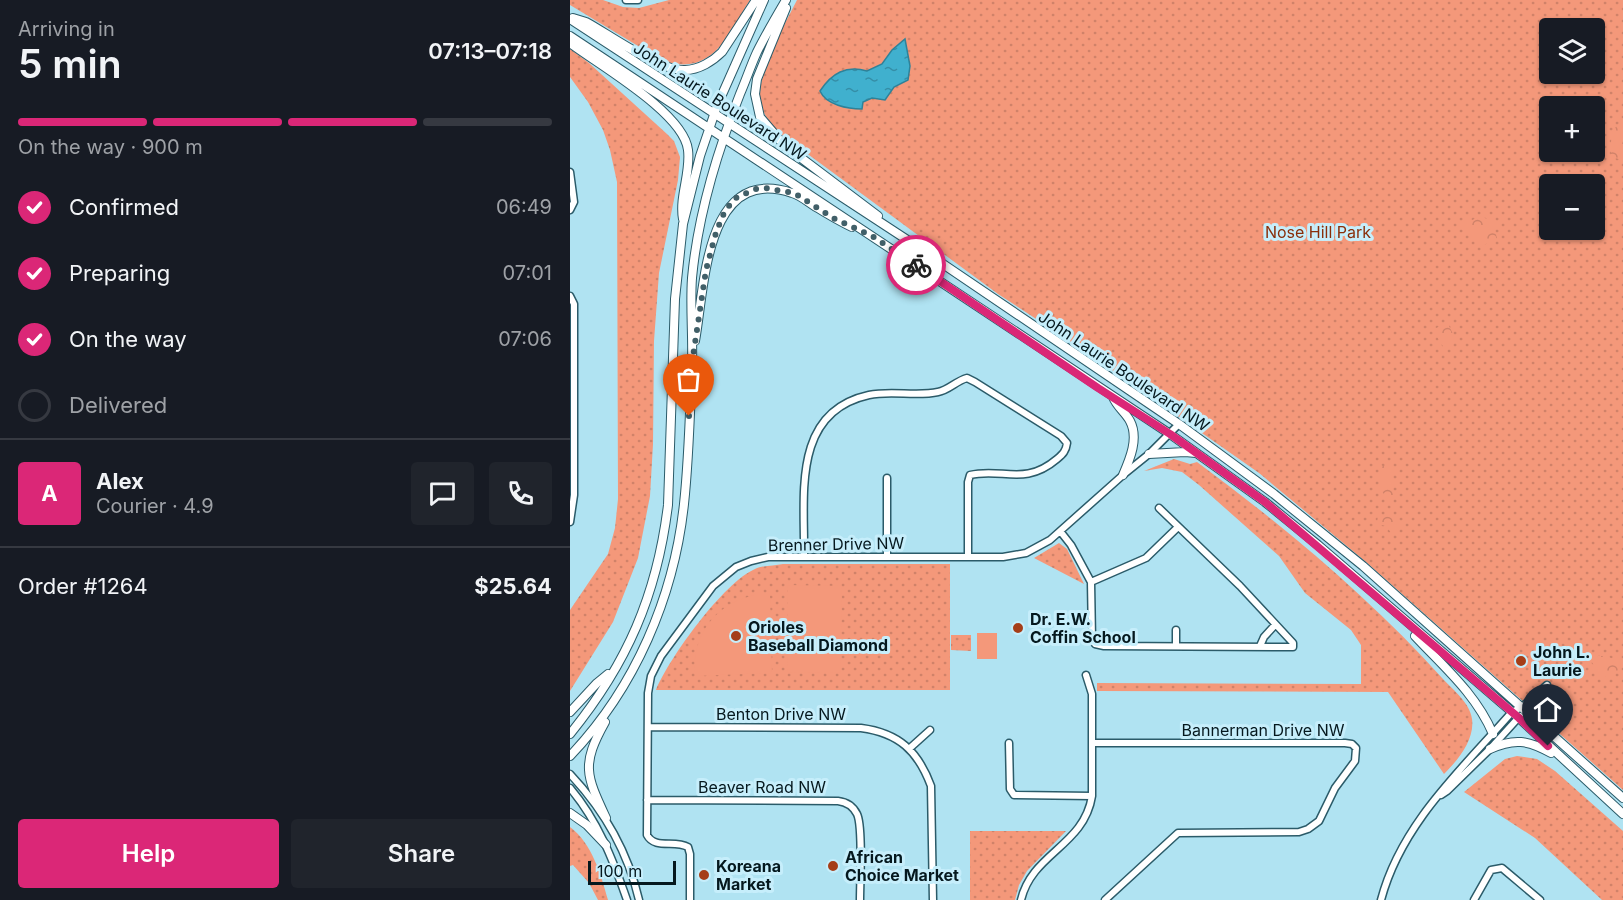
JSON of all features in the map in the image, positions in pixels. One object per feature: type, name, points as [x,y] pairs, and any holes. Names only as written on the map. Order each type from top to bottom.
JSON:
[{"type":"main road","points":[[570,18],[586,22],[660,64],[684,71],[701,67],[722,52],[756,0]]},
{"type":"main road","points":[[570,734],[615,670],[634,635],[648,599],[664,535],[670,462],[675,298],[684,224],[709,128],[733,67],[764,0]]},
{"type":"main road","points":[[606,818],[590,783],[588,764],[592,745],[646,642],[662,601],[671,570],[684,505],[692,363],[693,277],[704,207],[724,137],[757,53],[787,0]]},
{"type":"main road","points":[[787,0],[757,79],[755,94],[760,117],[784,145],[912,243]]},
{"type":"main road","name":"John Laurie Boulevard NW","points":[[570,18],[714,115],[912,243],[1179,424],[1274,494],[1328,537],[1623,798]]},
{"type":"main road","name":"John Laurie Boulevard NW","points":[[570,36],[1170,434],[1265,502],[1519,718],[1623,814]]},
{"type":"main road","points":[[570,43],[641,93],[671,118],[681,131],[689,156],[681,208],[684,224]]},
{"type":"main road","points":[[692,363],[706,270],[715,236],[727,208],[737,197],[756,189],[765,188],[794,193],[835,219],[872,236]]},
{"type":"main road","points":[[1113,397],[1117,406],[1131,422],[1133,433],[1131,454],[1123,475]]},
{"type":"main road","points":[[1149,454],[1185,452],[1198,454]]},
{"type":"main road","points":[[1397,614],[1472,697],[1486,718],[1493,734]]},
{"type":"main road","points":[[570,712],[597,683],[615,670]]},
{"type":"main road","points":[[570,756],[616,699]]},
{"type":"main road","points":[[1490,749],[1503,743],[1516,741],[1533,744],[1562,760]]},
{"type":"main road","points":[[570,813],[587,825],[606,845]]},
{"type":"street","points":[[626,0],[638,0]]},
{"type":"street","points":[[570,172],[574,202],[570,210]]},
{"type":"street","points":[[570,296],[574,304],[572,455],[574,495],[570,522]]},
{"type":"street","points":[[804,556],[806,461],[814,438],[826,419],[844,405],[863,396],[883,393],[939,392],[967,378],[1061,436],[1067,443],[1064,453],[1046,468],[1035,472],[1018,475],[970,475],[968,482],[968,557]]},
{"type":"street","name":"Brenner Drive NW","points":[[690,900],[689,850],[681,843],[658,843],[650,840],[647,830],[648,693],[655,667],[661,656],[718,581],[736,567],[768,557],[1017,556],[1037,548],[1060,531],[1149,454],[1179,424]]},
{"type":"street","points":[[886,478],[887,557]]},
{"type":"street","points":[[1060,531],[1071,545],[1091,582],[1092,639],[1095,644],[1104,646],[1293,647],[1293,643],[1240,586],[1177,528],[1159,508]]},
{"type":"street","points":[[1091,582],[1146,558],[1177,528]]},
{"type":"street","points":[[1260,646],[1264,637],[1275,626]]},
{"type":"street","points":[[1176,630],[1176,646]]},
{"type":"street","points":[[1021,900],[1024,889],[1035,870],[1080,828],[1089,809],[1092,795],[1092,694],[1086,675]]},
{"type":"street","points":[[1381,900],[1391,870],[1404,844],[1444,787],[1512,712],[1522,707],[1547,685]]},
{"type":"street","points":[[1438,797],[1448,791],[1519,718],[1522,707]]},
{"type":"street","name":"Benton Drive NW","points":[[648,727],[861,728],[889,735],[910,748],[931,786],[933,900]]},
{"type":"street","points":[[910,748],[930,730]]},
{"type":"street","points":[[1010,742],[1010,789],[1014,795],[1092,795]]},
{"type":"street","name":"Bannerman Drive NW","points":[[1092,743],[1345,743],[1352,744],[1356,748],[1357,755],[1335,788],[1319,821],[1308,829],[1299,832],[1178,832],[1105,900]]},
{"type":"street","points":[[570,774],[606,818],[624,855],[639,900]]},
{"type":"street","points":[[570,788],[589,813],[606,845],[627,900]]},
{"type":"street","name":"Beaver Road NW","points":[[647,800],[838,801],[847,803],[854,810],[860,823],[860,900]]},
{"type":"street","points":[[1474,900],[1491,870],[1502,868],[1540,900]]},
{"type":"street","points":[[622,885],[622,900]]},
{"type":"green space","points":[[570,0],[603,0],[623,7],[639,8],[669,0],[750,0],[717,50],[707,58],[695,63],[680,64],[663,61],[570,5]]},
{"type":"green space","name":"Nose Hill Park","points":[[797,0],[1623,0],[1623,790],[1366,562],[1259,473],[1085,351],[998,294],[775,130],[762,109],[760,93],[766,66]]},
{"type":"green space","points":[[570,49],[589,63],[667,134],[674,141],[680,157],[678,180],[659,273],[654,341],[650,496],[638,558],[613,622],[570,691],[570,610],[608,554],[615,528],[618,499],[617,182],[603,130],[588,102],[570,77]]},
{"type":"green space","points":[[1623,121],[1623,160],[1611,157],[1611,146],[1613,132]]},
{"type":"green space","points":[[1480,216],[1492,221],[1497,238],[1484,245],[1471,240],[1463,225]]},
{"type":"green space","points":[[1447,322],[1456,340],[1444,348],[1433,330]]},
{"type":"green space","points":[[1174,459],[1190,464],[1197,462],[1326,564],[1386,620],[1461,698],[1471,713],[1471,735],[1459,756],[1444,774],[1388,692],[1097,691],[1097,683],[1361,684],[1361,645],[1351,630],[1305,593],[1279,556],[1182,472],[1162,468],[1144,471]]},
{"type":"green space","points":[[1380,465],[1393,469],[1393,500],[1380,491]]},
{"type":"green space","points":[[1378,515],[1396,518],[1398,532],[1392,534],[1386,526],[1377,524]]},
{"type":"green space","points":[[1059,543],[1067,549],[1084,584],[1034,558]]},
{"type":"green space","points":[[783,564],[950,564],[950,690],[656,690],[685,641],[728,589],[755,569]]},
{"type":"green space","points":[[788,585],[842,586],[840,673],[787,672]]},
{"type":"green space","name":"Orioles Baseball Diamond","points":[[755,595],[770,595],[772,673],[695,676],[697,647],[709,623],[729,605]]},
{"type":"green space","points":[[977,633],[997,633],[997,659],[977,659]]},
{"type":"green space","points":[[951,635],[971,635],[971,651],[951,650]]},
{"type":"green space","points":[[1598,656],[1606,656],[1621,662],[1619,670],[1603,678],[1591,661]]},
{"type":"green space","points":[[1517,756],[1537,759],[1555,771],[1623,831],[1623,900],[1602,900],[1535,838],[1464,792],[1505,759]]},
{"type":"green space","points":[[570,827],[590,851],[599,870],[608,900],[598,900],[589,883],[573,865],[570,866]]},
{"type":"green space","points":[[970,831],[1066,831],[1027,871],[1019,885],[1015,900],[970,900]]},
{"type":"water","points":[[905,39],[910,66],[908,80],[894,87],[885,100],[872,98],[863,102],[862,109],[856,109],[832,103],[823,96],[820,91],[829,79],[846,70],[867,71],[882,64],[892,50]]},
{"type":"way so far","points":[[689,416],[692,363],[706,270],[722,217],[737,197],[756,189],[765,188],[794,193],[835,219],[872,236],[916,265]]},
{"type":"place","name":"Dr. E.W. Coffin School","points":[[1018,628]]},
{"type":"place","name":"Orioles Baseball Diamond","points":[[736,636]]},
{"type":"place","name":"John L. Laurie","points":[[1521,661]]},
{"type":"place","name":"African Choice Market","points":[[833,866]]},
{"type":"place","name":"Koreana Market","points":[[704,875]]},
{"type":"route","points":[[916,265],[1170,434],[1265,502],[1519,718],[1548,746]]}]
